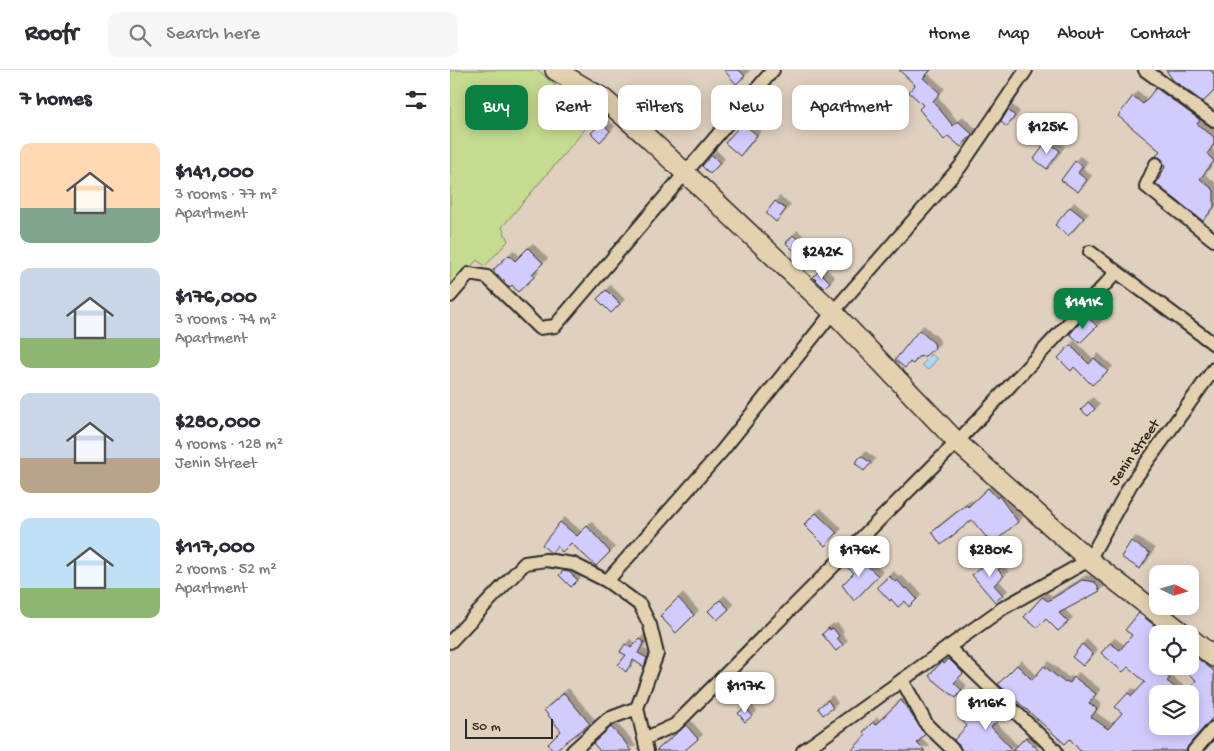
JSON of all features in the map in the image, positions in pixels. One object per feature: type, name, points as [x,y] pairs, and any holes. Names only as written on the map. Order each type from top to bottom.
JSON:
[{"type":"street","points":[[555,70],[604,99],[685,172],[833,312],[958,442],[1089,560],[1172,625]]},
{"type":"street","points":[[450,296],[469,274],[487,277],[539,328],[555,326],[773,70]]},
{"type":"street","points":[[607,581],[722,450],[833,312],[960,167],[1026,70]]},
{"type":"street","points":[[1144,70],[1214,120]]},
{"type":"street","points":[[1156,164],[1146,186],[1214,240]]},
{"type":"street","points":[[1090,252],[1214,344]]},
{"type":"street","points":[[450,642],[525,563],[546,560],[573,564],[607,581],[640,605],[650,624],[657,654],[637,708],[646,745],[675,725],[958,442],[1116,273]]},
{"type":"street","name":"Jenin Street","points":[[1089,560],[1131,484],[1214,369]]},
{"type":"street","points":[[803,751],[1003,608],[1089,560]]},
{"type":"street","points":[[1199,645],[1214,657]]},
{"type":"street","points":[[948,647],[1056,751]]},
{"type":"street","points":[[902,680],[927,725],[954,751]]},
{"type":"street","points":[[573,751],[608,719],[637,708]]},
{"type":"street","points":[[1194,751],[1214,728]]},
{"type":"green space","points":[[450,70],[538,70],[554,85],[538,85],[538,130],[584,130],[502,227],[508,241],[485,266],[477,260],[450,290]]},
{"type":"water","points":[[931,354],[937,359],[928,370],[922,365]]},
{"type":"building","points":[[724,70],[739,70],[745,76],[736,84]]},
{"type":"building","points":[[899,70],[931,70],[923,78],[940,93],[933,101],[953,126],[958,121],[972,134],[961,147],[948,136],[944,140],[919,109],[923,105],[909,92],[915,85]]},
{"type":"building","points":[[1166,70],[1210,70],[1214,74],[1214,91],[1203,102],[1173,80]]},
{"type":"building","points":[[1156,88],[1200,120],[1197,124],[1214,137],[1214,144],[1207,154],[1214,161],[1200,179],[1214,190],[1214,207],[1203,221],[1156,184],[1165,167],[1162,159],[1156,156],[1160,151],[1118,116],[1133,96],[1143,104]]},
{"type":"building","points":[[1008,110],[1015,116],[1007,127],[1001,122]]},
{"type":"building","points":[[608,129],[610,131],[600,142],[591,133],[594,130]]},
{"type":"building","points":[[736,130],[751,130],[757,135],[740,156],[725,143]]},
{"type":"building","points":[[1047,141],[1060,151],[1047,169],[1034,159]]},
{"type":"building","points":[[712,155],[720,163],[710,174],[702,166]]},
{"type":"building","points":[[1075,161],[1083,166],[1078,173],[1087,180],[1078,192],[1061,180]]},
{"type":"building","points":[[775,201],[786,209],[776,222],[766,213]]},
{"type":"building","points":[[1070,207],[1084,218],[1068,236],[1055,225]]},
{"type":"building","points":[[793,235],[804,246],[797,254],[786,243]]},
{"type":"building","points":[[528,248],[543,263],[532,274],[534,277],[518,292],[512,285],[510,287],[493,270],[509,255],[515,261]]},
{"type":"building","points":[[819,271],[830,282],[824,288],[813,277]]},
{"type":"building","points":[[606,290],[620,304],[611,313],[597,299]]},
{"type":"building","points":[[1086,316],[1097,326],[1080,343],[1070,334]]},
{"type":"building","points":[[919,330],[934,343],[935,348],[925,356],[918,357],[913,364],[910,362],[905,368],[895,360]]},
{"type":"building","points":[[1070,345],[1089,364],[1094,358],[1108,371],[1092,385],[1074,367],[1071,371],[1058,358]]},
{"type":"building","points":[[1088,402],[1095,409],[1088,416],[1081,410]]},
{"type":"building","points":[[861,456],[871,463],[864,471],[855,463]]},
{"type":"building","points":[[988,488],[997,498],[999,496],[1018,522],[992,544],[972,520],[941,545],[932,532],[967,505],[968,507]]},
{"type":"building","points":[[816,513],[837,533],[825,546],[804,525]]},
{"type":"building","points":[[560,522],[577,536],[587,526],[610,552],[596,566],[571,543],[562,552],[557,546],[551,553],[542,545]]},
{"type":"building","points":[[1131,541],[1150,553],[1140,569],[1121,557]]},
{"type":"building","points":[[856,555],[878,576],[854,601],[842,585],[854,573],[845,566]]},
{"type":"building","points":[[992,557],[1001,567],[998,570],[1004,576],[994,585],[1003,595],[995,602],[972,575]]},
{"type":"building","points":[[563,571],[569,572],[578,580],[571,587],[559,575]]},
{"type":"building","points":[[889,576],[895,582],[897,580],[905,589],[907,588],[917,599],[909,607],[905,601],[898,607],[877,587]]},
{"type":"building","points":[[1082,580],[1095,582],[1100,591],[1059,613],[1068,622],[1058,631],[1046,619],[1037,628],[1024,617],[1042,597],[1048,601]]},
{"type":"building","points":[[678,598],[694,615],[676,633],[660,616]]},
{"type":"building","points":[[720,600],[729,609],[717,620],[708,611]]},
{"type":"building","points":[[1139,613],[1154,625],[1149,625],[1149,675],[1166,675],[1170,679],[1167,681],[1172,685],[1149,685],[1149,735],[1198,735],[1186,751],[1080,751],[1070,739],[1065,744],[998,684],[1017,665],[1032,680],[1044,666],[1065,683],[1066,681],[1070,683],[1074,677],[1096,694],[1089,703],[1097,709],[1091,717],[1108,729],[1122,713],[1115,707],[1128,693],[1132,696],[1145,682],[1128,667],[1123,672],[1101,653],[1110,643],[1120,650],[1132,635],[1125,630]]},
{"type":"building","points":[[829,628],[830,630],[833,628],[839,636],[837,638],[843,645],[836,651],[822,634]]},
{"type":"building","points":[[640,639],[644,642],[638,653],[647,658],[644,667],[633,660],[626,672],[618,665],[626,655],[620,652],[625,644],[631,648]]},
{"type":"building","points":[[1082,644],[1093,654],[1083,666],[1072,657]]},
{"type":"building","points":[[949,659],[963,673],[954,683],[962,690],[956,698],[929,676],[941,662],[944,664]]},
{"type":"building","points":[[1199,660],[1214,671],[1214,716],[1199,733],[1199,685],[1192,685],[1196,680],[1190,675],[1199,675]]},
{"type":"building","points":[[564,693],[590,724],[554,751],[548,744],[561,731],[544,710]]},
{"type":"building","points":[[990,698],[1004,715],[991,727],[1013,750],[1026,737],[1039,751],[962,751],[954,740],[967,726],[960,718],[978,701],[982,706]]},
{"type":"building","points":[[828,700],[833,708],[823,715],[818,708]]},
{"type":"building","points":[[901,700],[925,734],[917,743],[925,751],[851,751],[866,735],[863,732],[873,722],[875,725]]},
{"type":"building","points":[[746,707],[752,716],[745,722],[738,713]]},
{"type":"building","points":[[686,725],[698,739],[684,751],[656,751]]},
{"type":"building","points":[[611,727],[631,751],[600,751],[593,743]]}]
